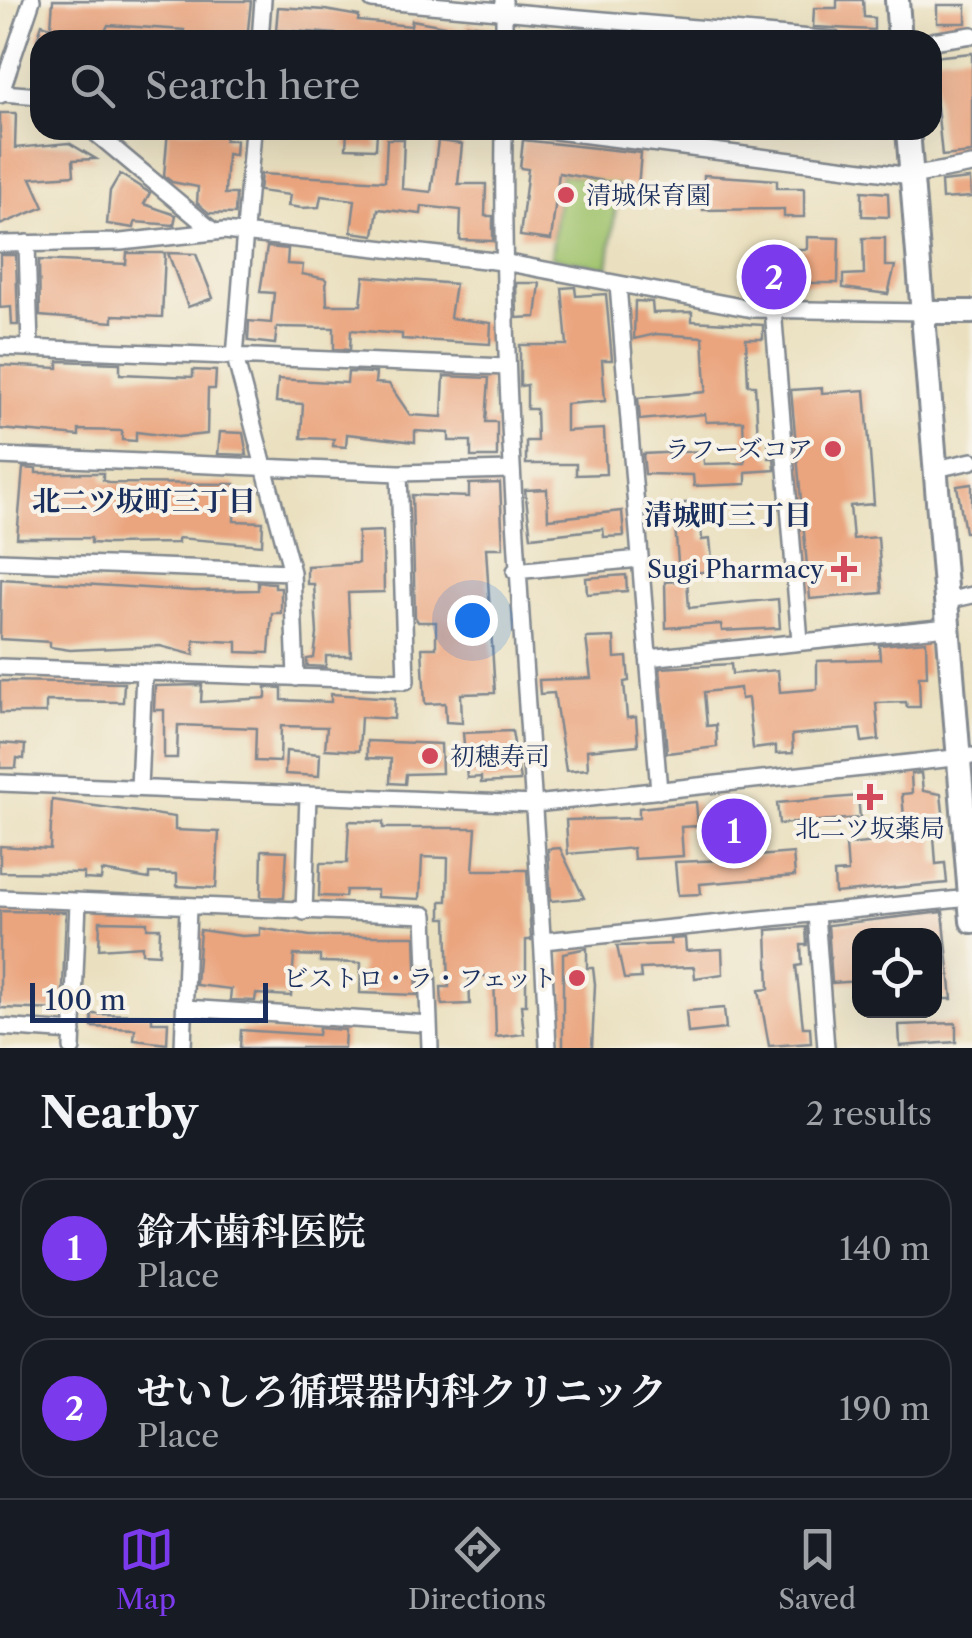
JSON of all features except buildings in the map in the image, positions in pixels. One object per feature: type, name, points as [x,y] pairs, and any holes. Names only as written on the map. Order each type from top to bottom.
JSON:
[{"type":"street","points":[[30,95],[1,94],[32,0]]},
{"type":"street","points":[[261,30],[263,0]]},
{"type":"street","points":[[372,0],[504,6],[737,30]]},
{"type":"street","points":[[897,0],[899,30]]},
{"type":"street","points":[[942,40],[972,35]]},
{"type":"street","points":[[104,140],[212,231]]},
{"type":"street","points":[[252,140],[234,356],[292,572],[296,678]]},
{"type":"street","points":[[504,140],[502,262],[515,570],[548,1048]]},
{"type":"street","points":[[627,140],[911,176],[972,166]]},
{"type":"street","points":[[543,941],[816,914],[971,910],[965,758],[948,627],[909,140]]},
{"type":"street","points":[[0,244],[137,241],[212,231],[502,262],[773,309],[972,312]]},
{"type":"street","points":[[27,243],[30,348]]},
{"type":"street","points":[[618,285],[659,790]]},
{"type":"street","points":[[773,309],[800,641]]},
{"type":"street","points":[[0,347],[507,367]]},
{"type":"street","points":[[0,456],[399,473],[511,470]]},
{"type":"street","points":[[936,469],[972,461]]},
{"type":"street","points":[[0,666],[406,682],[399,473]]},
{"type":"street","points":[[515,570],[640,559]]},
{"type":"street","points":[[0,561],[292,572]]},
{"type":"street","points":[[946,601],[972,595]]},
{"type":"street","points":[[648,658],[948,627]]},
{"type":"street","points":[[139,788],[144,672]]},
{"type":"street","points":[[0,783],[534,804],[965,758]]},
{"type":"street","points":[[304,912],[308,796]]},
{"type":"street","points":[[0,898],[425,915],[430,1048]]},
{"type":"street","points":[[0,1028],[73,1040],[78,902]]},
{"type":"street","points":[[183,1048],[188,907]]},
{"type":"street","points":[[816,914],[826,1048]]},
{"type":"street","points":[[185,1008],[429,1024]]},
{"type":"green space","points":[[561,174],[619,182],[608,268],[551,257]]},
{"type":"place","name":"清城保育園","points":[[566,195]]},
{"type":"place","name":"せいしろ循環器内科クリニック","points":[[774,277]]},
{"type":"place","name":"ラフーズコア","points":[[833,449]]},
{"type":"place","name":"Sugi Pharmacy","points":[[844,569]]},
{"type":"place","name":"初穂寿司","points":[[430,756]]},
{"type":"place","name":"北二ツ坂薬局","points":[[870,797]]},
{"type":"place","name":"鈴木歯科医院","points":[[734,831]]},
{"type":"place","name":"ビストロ・ラ・フェット","points":[[577,978]]},
{"type":"district","name":"北二ツ坂町三丁目","points":[[144,501]]},
{"type":"district","name":"清城町三丁目","points":[[728,515]]}]
